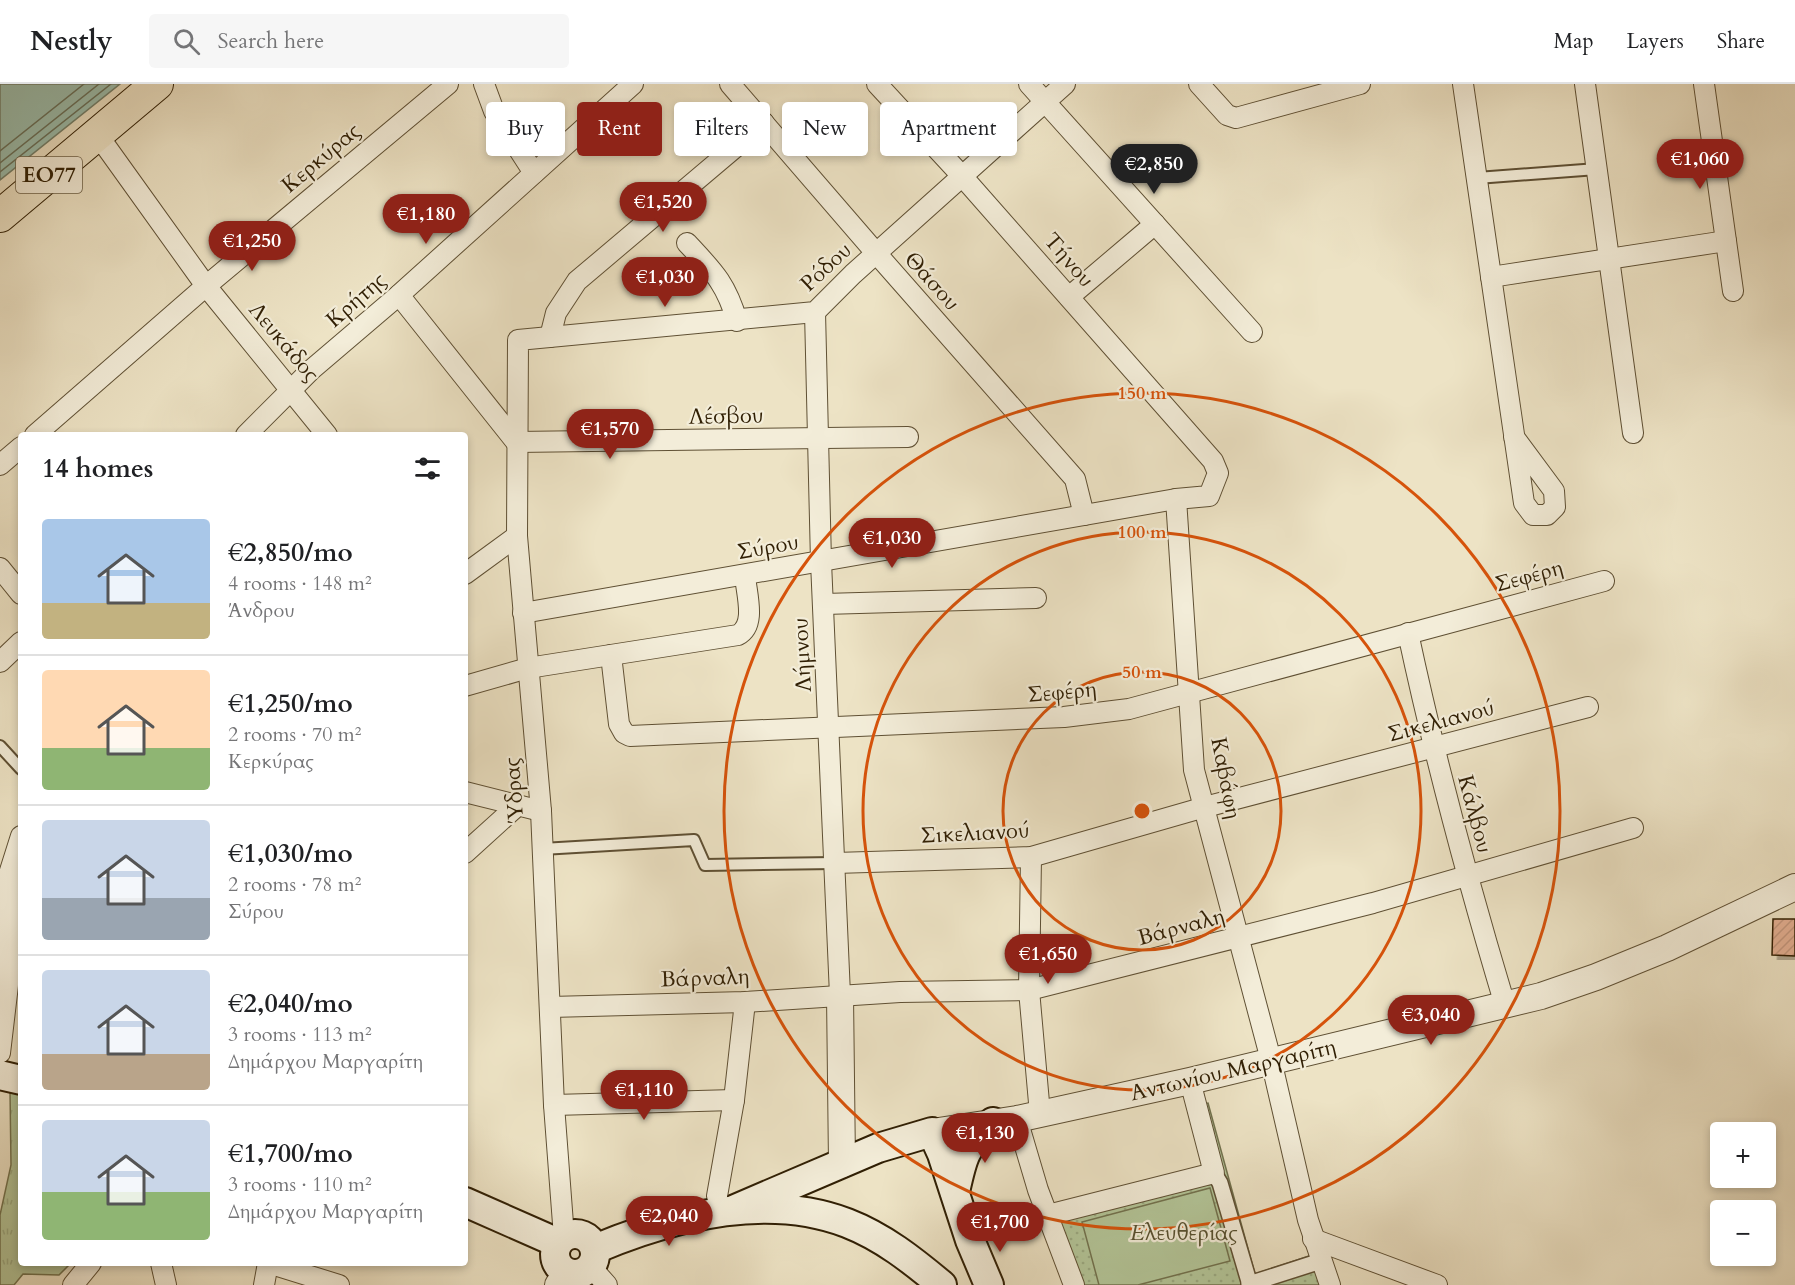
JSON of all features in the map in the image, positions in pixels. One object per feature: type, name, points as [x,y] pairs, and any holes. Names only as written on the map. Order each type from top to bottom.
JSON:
[{"type":"main road","name":"ΕΟ77","points":[[0,216],[157,84]]},
{"type":"main road","points":[[0,1075],[18,1079]]},
{"type":"main road","points":[[955,1192],[968,1146],[1017,1118]]},
{"type":"main road","points":[[932,1132],[955,1192],[969,1240],[989,1285]]},
{"type":"main road","name":"Αντωνίου Μαργαρίτη","points":[[725,1203],[800,1183],[878,1148],[932,1132]]},
{"type":"main road","points":[[800,1183],[800,1201],[808,1212]]},
{"type":"main road","points":[[468,1203],[561,1240],[576,1234],[582,1235],[592,1243],[583,1272]]},
{"type":"main road","points":[[583,1272],[641,1230],[725,1203],[808,1212],[847,1223],[879,1239],[932,1277],[959,1268],[967,1254],[969,1240]]},
{"type":"street","name":"Κερκύρας","points":[[38,432],[206,286],[448,84]]},
{"type":"street","points":[[484,84],[494,111],[534,173]]},
{"type":"street","name":"Κρήτης","points":[[249,432],[311,370],[399,295],[633,84]]},
{"type":"street","name":"Θάσου","points":[[730,84],[746,102]]},
{"type":"street","name":"Τήνου","points":[[877,84],[962,176],[1213,461],[1218,473]]},
{"type":"street","points":[[1029,84],[1252,332]]},
{"type":"street","name":"Ρόδου","points":[[518,340],[815,312],[876,253],[1065,84]]},
{"type":"street","points":[[1200,84],[1227,115],[1236,118],[1360,84]]},
{"type":"street","points":[[1463,84],[1477,178],[1521,488],[1524,506],[1536,516],[1547,515],[1553,510],[1557,499],[1514,437]]},
{"type":"street","points":[[1585,84],[1633,433]]},
{"type":"street","points":[[1704,84],[1732,291]]},
{"type":"street","name":"Θάσου","points":[[770,130],[1076,479],[1084,515]]},
{"type":"street","name":"Λευκάδος","points":[[97,134],[206,286],[293,390],[325,432]]},
{"type":"street","points":[[550,337],[556,313],[577,281],[725,156]]},
{"type":"street","points":[[1069,297],[1155,224]]},
{"type":"street","points":[[1491,277],[1726,241]]},
{"type":"street","points":[[687,243],[719,277],[730,298],[737,321]]},
{"type":"street","points":[[399,295],[516,442]]},
{"type":"street","name":"Λήμνου","points":[[815,312],[822,562],[840,995]]},
{"type":"street","name":"Ύδρας","points":[[518,340],[517,536],[541,810],[561,1240]]},
{"type":"street","name":"Λέσβου","points":[[516,442],[908,437]]},
{"type":"street","points":[[0,465],[18,450]]},
{"type":"street","name":"Σύρου","points":[[524,613],[1176,499],[1209,496],[1218,473]]},
{"type":"street","name":"Καβάφη","points":[[1176,499],[1194,770],[1271,1060],[1313,1239],[1330,1285]]},
{"type":"street","points":[[468,572],[517,536]]},
{"type":"street","points":[[0,568],[18,590]]},
{"type":"street","points":[[468,685],[528,668],[740,634],[748,622],[745,575]]},
{"type":"street","name":"Σεφέρη","points":[[611,655],[619,724],[628,735],[1064,717],[1119,711],[1604,581]]},
{"type":"street","points":[[824,604],[1036,598]]},
{"type":"street","name":"Κάλβου","points":[[1408,633],[1433,748],[1466,876],[1505,1005]]},
{"type":"street","points":[[0,662],[18,645]]},
{"type":"street","name":"Σικελιανού","points":[[835,862],[1031,857],[1205,807],[1588,707]]},
{"type":"street","points":[[468,793],[541,810]]},
{"type":"street","points":[[468,850],[518,805]]},
{"type":"street","name":"Βάρναλη","points":[[550,1008],[745,1002],[840,995],[1029,990],[1466,876],[1633,828]]},
{"type":"street","points":[[0,1053],[8,985],[10,874],[18,846]]},
{"type":"street","points":[[1031,857],[1029,990],[1017,1118],[1048,1215],[1074,1285]]},
{"type":"street","name":"Αντωνίου Μαργαρίτη","points":[[932,1132],[1017,1118],[1190,1081],[1505,1005],[1596,977],[1667,948],[1795,887]]},
{"type":"street","points":[[840,995],[842,1164]]},
{"type":"street","points":[[725,1203],[745,1002]]},
{"type":"street","points":[[1190,1081],[1214,1173],[1220,1183],[1226,1223],[1249,1285],[1321,1261]]},
{"type":"street","points":[[554,1105],[734,1100]]},
{"type":"street","points":[[1048,1215],[1214,1173]]},
{"type":"street","points":[[1313,1239],[1437,1285]]},
{"type":"street","points":[[73,1285],[89,1266]]},
{"type":"street","points":[[162,1266],[166,1285]]},
{"type":"street","points":[[264,1285],[267,1266]]},
{"type":"street","points":[[278,1266],[339,1285]]},
{"type":"lane","points":[[1477,178],[1597,170]]},
{"type":"lane","points":[[1521,488],[1544,478]]},
{"type":"lane","points":[[0,746],[18,766]]},
{"type":"lane","name":"Σικελιανού","points":[[543,849],[694,840],[705,865],[835,862]]},
{"type":"green space","points":[[10,1091],[18,1093],[18,1266],[68,1266],[59,1275],[23,1274],[14,1285],[0,1285],[0,1215],[11,1165]]},
{"type":"green space","name":"Ελευθερίας","points":[[1208,1103],[1255,1274],[1318,1253],[1330,1285],[1074,1285],[1048,1215],[1214,1173],[1197,1105]]},
{"type":"green space","points":[[1210,1188],[1230,1261],[1138,1285],[1099,1285],[1082,1222]]},
{"type":"water","points":[[0,84],[120,84],[0,180]]},
{"type":"building","points":[[1773,919],[1795,919],[1795,956],[1772,955]]}]
